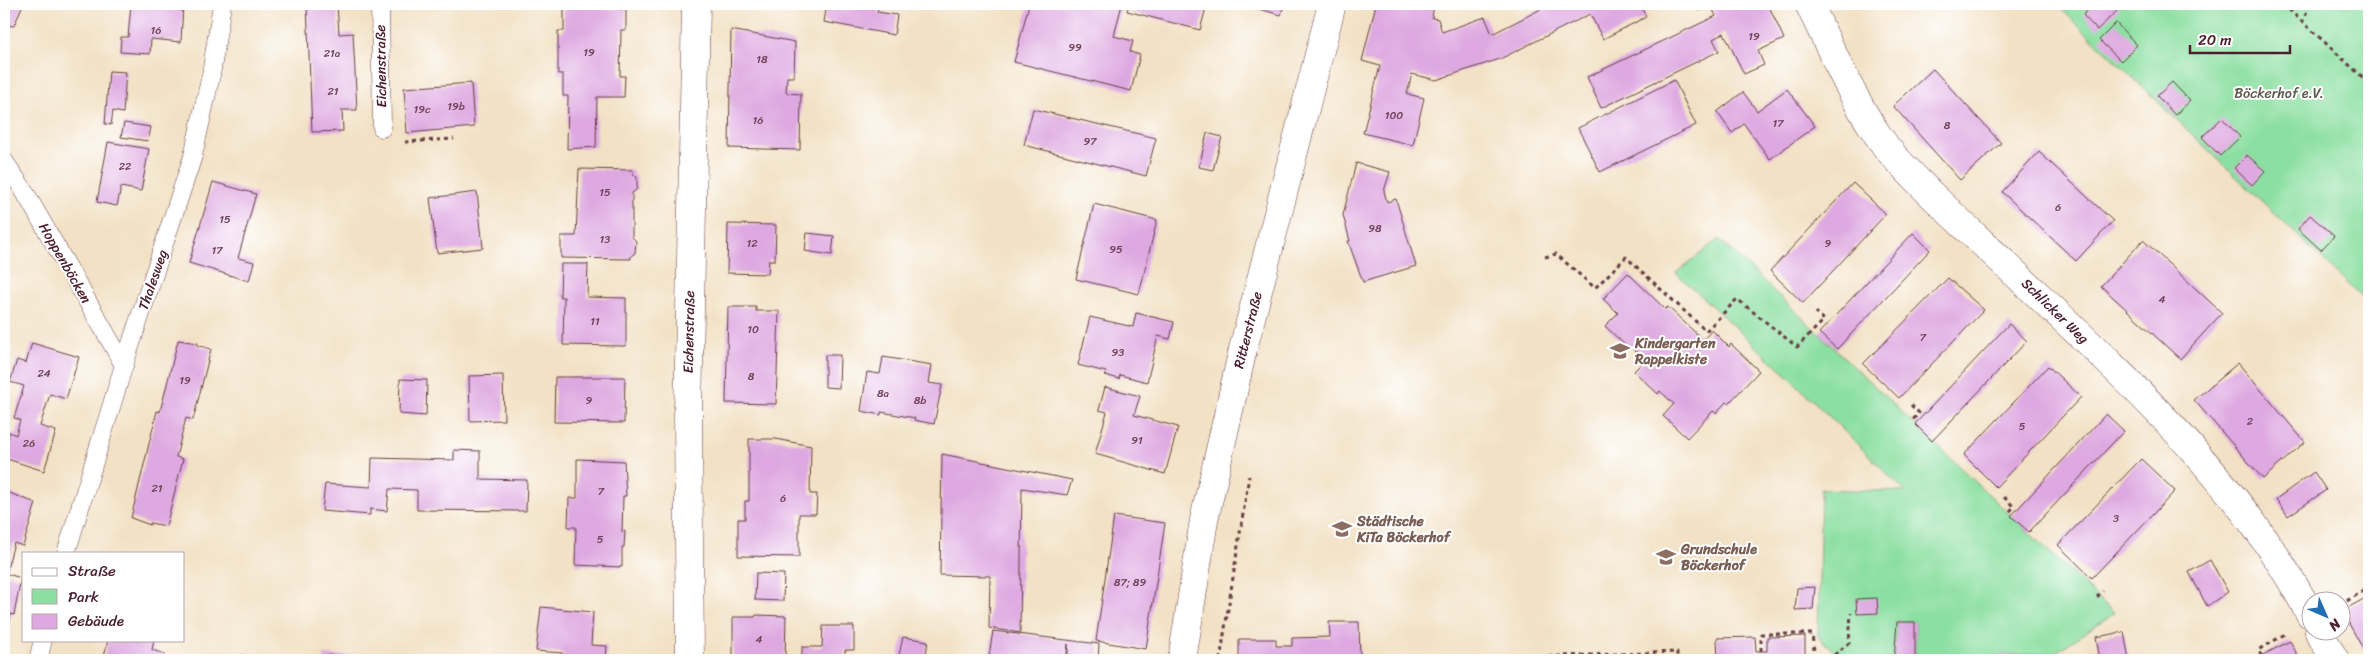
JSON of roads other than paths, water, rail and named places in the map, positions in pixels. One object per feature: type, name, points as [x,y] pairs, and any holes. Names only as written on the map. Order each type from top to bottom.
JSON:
[{"type":"street","name":"Eichenstraße","points":[[690,660],[688,414],[696,4]]},
{"type":"street","name":"Ritterstraße","points":[[1182,660],[1204,520],[1236,377],[1332,4]]},
{"type":"street","name":"Schlicker Weg","points":[[1809,4],[1850,89],[1888,150],[1930,193],[2122,375],[2226,485],[2272,549],[2300,619]]},
{"type":"street","points":[[2325,642],[2335,660]]},
{"type":"lane","name":"Thalesweg","points":[[66,552],[124,365],[193,156],[211,75],[222,4]]},
{"type":"lane","name":"Eichenstraße","points":[[380,4],[382,128]]},
{"type":"lane","name":"Hoppenböcken","points":[[4,161],[23,189],[124,365]]},
{"type":"lane","points":[[38,660],[42,642]]},
{"type":"place","name":"Kindergarten Rappelkiste","points":[[1620,351]]},
{"type":"place","name":"Städtische KiTa Böckerhof","points":[[1342,529]]},
{"type":"place","name":"Grundschule Böckerhof","points":[[1666,557]]},
{"type":"park label","name":"Böckerhof e.V.","points":[[2279,93]]}]
